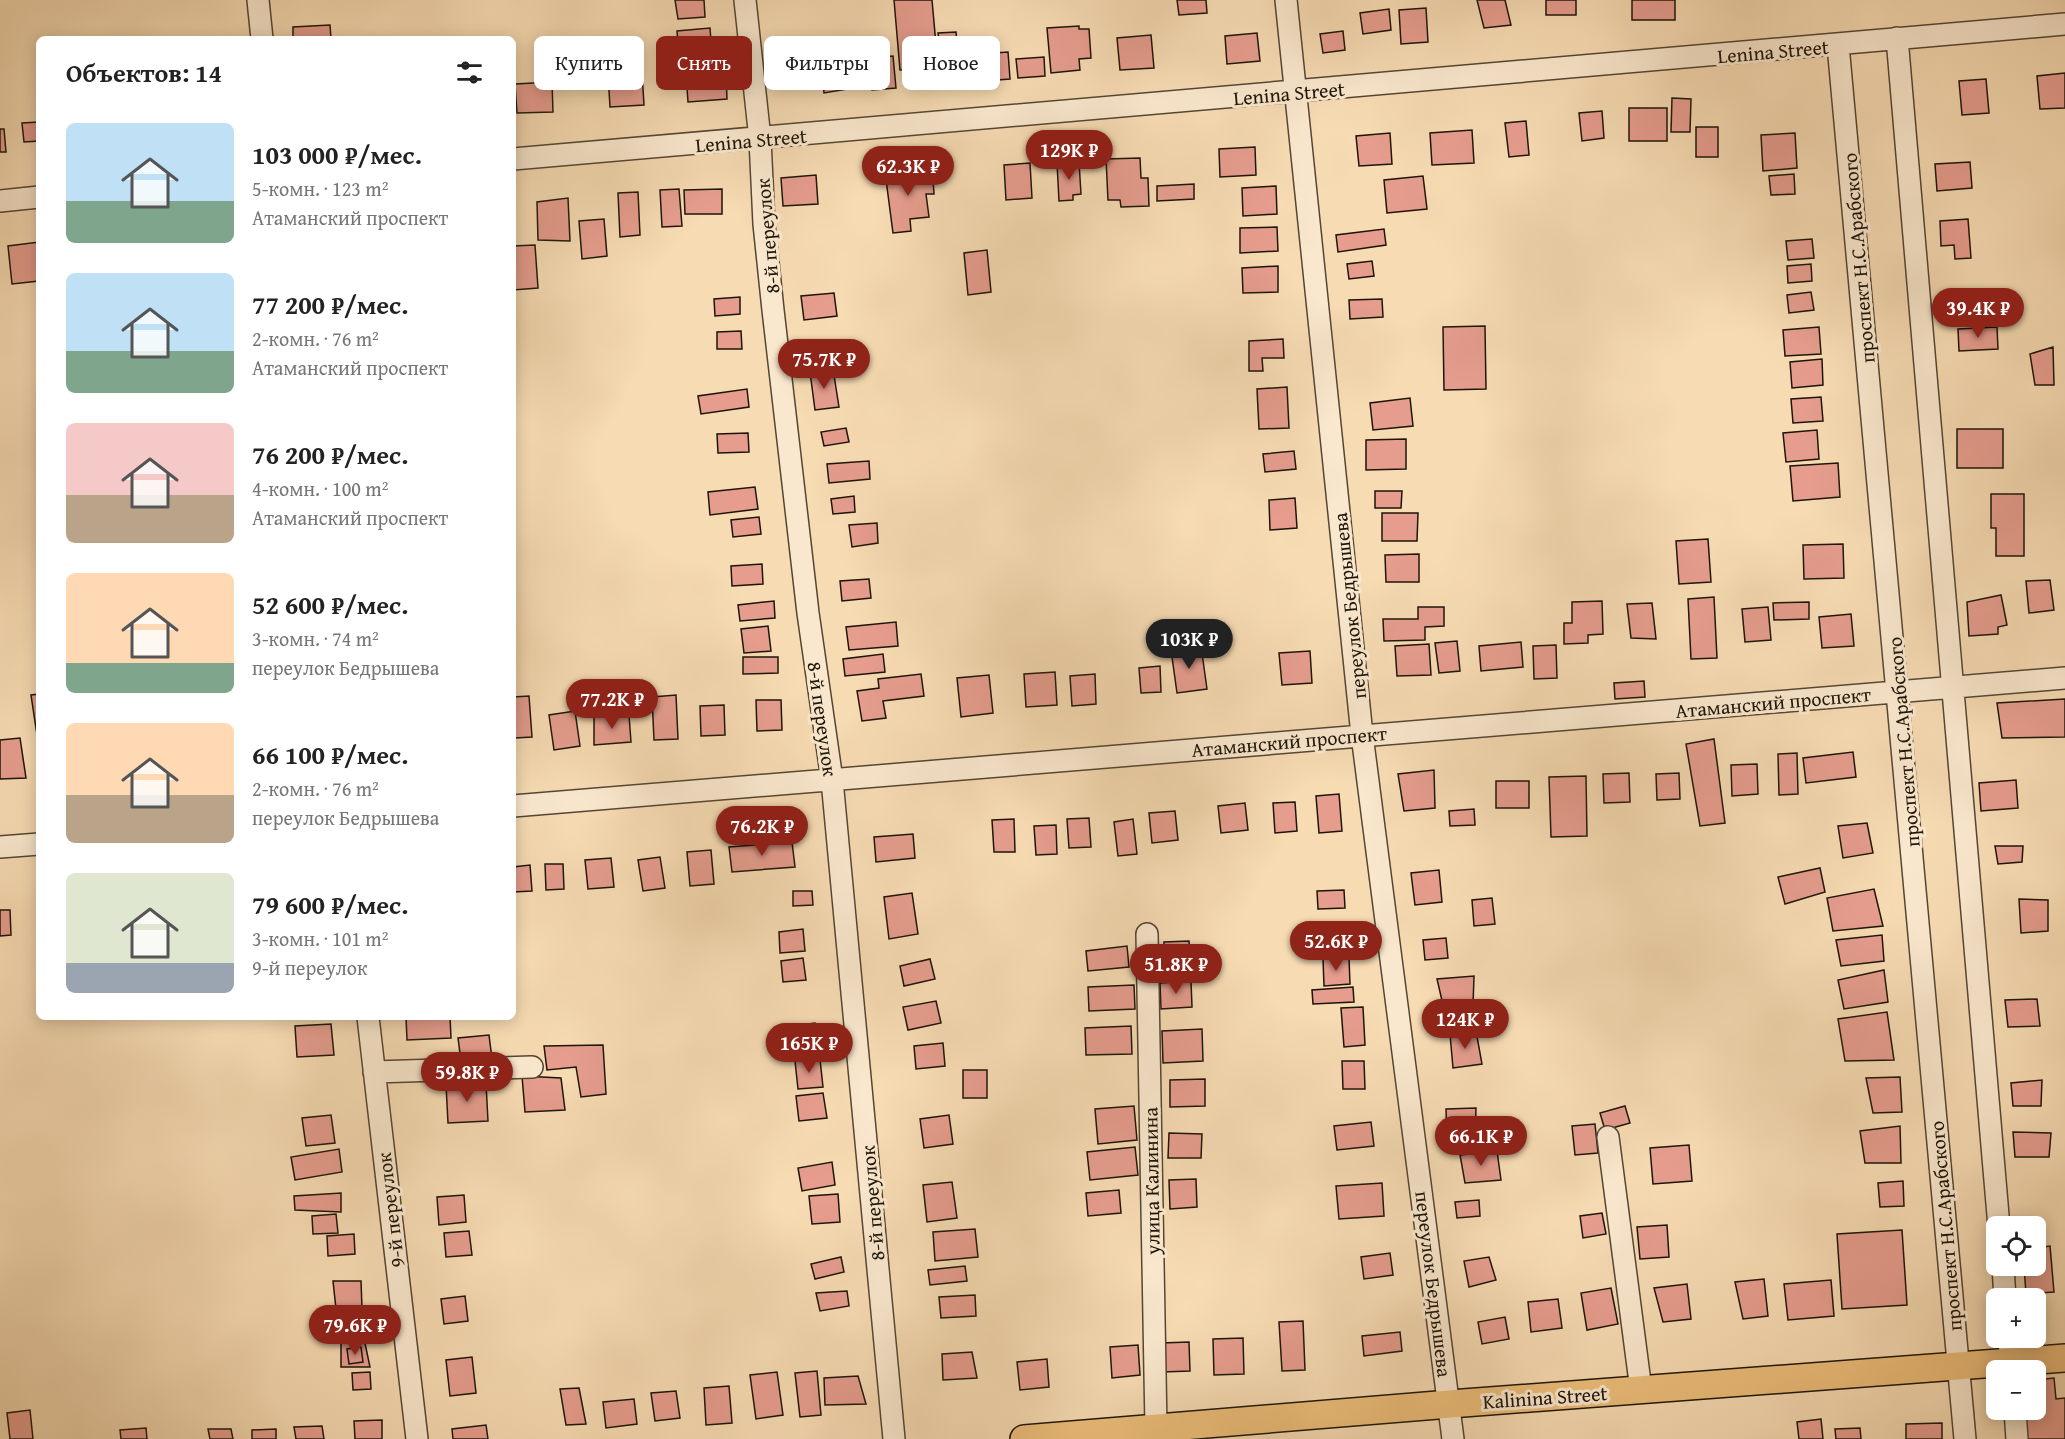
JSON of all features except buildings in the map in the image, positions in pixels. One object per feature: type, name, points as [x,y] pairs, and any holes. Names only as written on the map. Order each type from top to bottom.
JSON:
[{"type":"main road","name":"Kalinina Street","points":[[1024,1439],[1450,1404],[1958,1367],[2010,1357],[2065,1358]]},
{"type":"street","points":[[258,0],[262,36]]},
{"type":"street","name":"8-й переулок","points":[[745,0],[760,140],[764,224],[773,310],[808,613],[832,780],[894,1439]]},
{"type":"street","name":"переулок Бедрышева","points":[[1286,0],[1362,735],[1454,1439]]},
{"type":"street","name":"Lenina Street","points":[[516,159],[760,140],[2065,24]]},
{"type":"street","points":[[1897,38],[1998,1216]]},
{"type":"street","name":"проспект Н.С.Арабского","points":[[1838,45],[1899,692],[1965,1439]]},
{"type":"street","points":[[0,201],[36,197]]},
{"type":"street","name":"Атаманский проспект","points":[[516,806],[2065,678]]},
{"type":"street","points":[[0,847],[36,844]]},
{"type":"street","name":"улица Калинина","points":[[1147,934],[1156,1428]]},
{"type":"street","name":"9-й переулок","points":[[368,1020],[417,1439]]},
{"type":"street","points":[[374,1072],[532,1067]]},
{"type":"street","points":[[1608,1137],[1641,1390]]},
{"type":"street","points":[[2016,1420],[2017,1439]]}]
